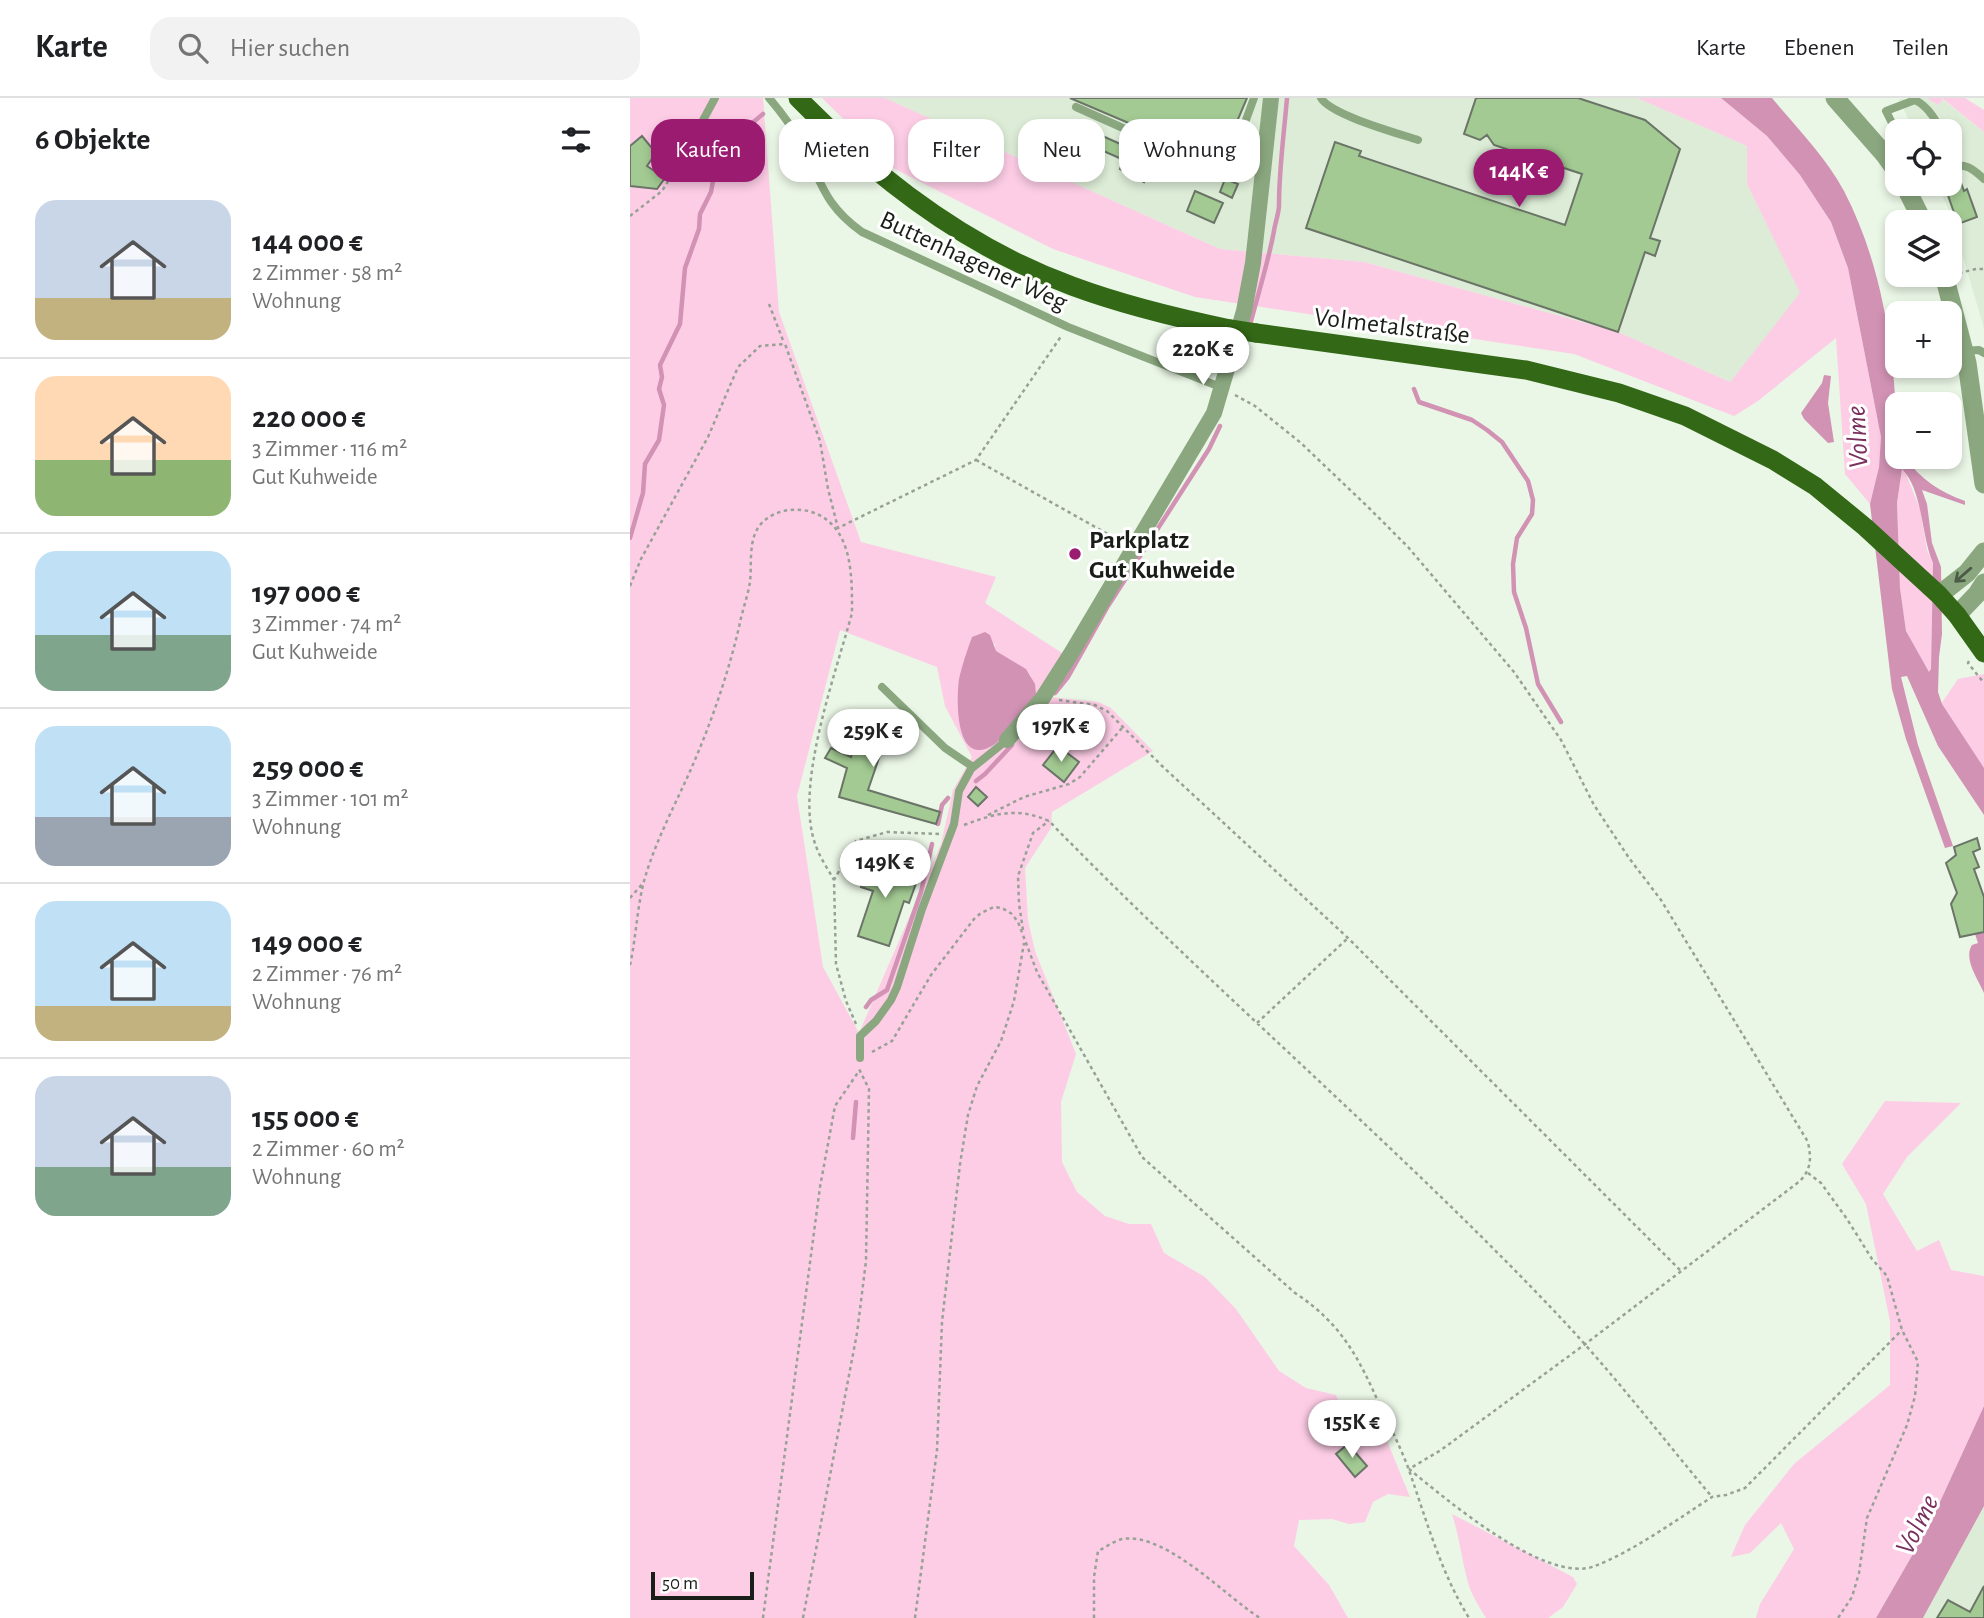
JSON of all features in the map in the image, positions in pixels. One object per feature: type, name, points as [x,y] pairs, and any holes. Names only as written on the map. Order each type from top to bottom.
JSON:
[{"type":"main road","name":"Volmetalstraße","points":[[799,98],[859,155],[933,214],[1009,257],[1070,286],[1161,314],[1230,329],[1525,370],[1653,403],[1717,431],[1773,460],[1815,486],[1865,527],[1957,615],[1976,658]]},
{"type":"street","points":[[1007,740],[1042,699],[1214,413],[1244,311],[1253,263],[1271,98]]},
{"type":"street","points":[[1835,98],[1885,145]]},
{"type":"street","points":[[1954,287],[1974,352],[1983,471]]},
{"type":"street","points":[[1939,595],[1967,573],[1984,552]]},
{"type":"street","points":[[1957,615],[1984,583]]},
{"type":"lane","points":[[704,119],[715,98]]},
{"type":"lane","name":"Buttenhagener Weg","points":[[769,98],[787,120],[825,194],[842,218],[862,232],[1068,327],[1223,388]]},
{"type":"lane","points":[[1076,107],[1210,167],[1219,168],[1231,161],[1254,98]]},
{"type":"lane","points":[[1321,98],[1324,104],[1354,118],[1418,140]]},
{"type":"lane","points":[[1890,119],[1886,111],[1915,100],[1934,119]]},
{"type":"lane","points":[[1962,166],[1971,167],[1984,179]]},
{"type":"lane","points":[[882,687],[945,748],[973,767]]},
{"type":"lane","points":[[860,1058],[860,1036],[876,1021],[891,1000],[954,824],[959,791],[973,767],[1007,740]]},
{"type":"path","points":[[630,216],[662,191],[668,182]]},
{"type":"path","points":[[1962,271],[1984,269]]},
{"type":"path","points":[[769,304],[820,441],[825,476],[849,565],[852,613],[815,753],[808,793],[815,846],[834,880],[836,964],[846,1001],[860,1036]]},
{"type":"path","points":[[838,528],[976,460],[1068,327]]},
{"type":"path","points":[[630,586],[641,559],[708,437],[738,367],[760,346],[785,344]]},
{"type":"path","points":[[1223,388],[1255,407],[1301,443],[1369,508],[1408,547],[1514,672],[1561,740],[1594,805],[1661,900],[1808,1142],[1811,1157],[1808,1173],[1800,1181],[1584,1345],[1441,1450],[1409,1469]]},
{"type":"path","points":[[976,460],[1134,549]]},
{"type":"path","points":[[630,963],[644,882],[667,822],[693,766],[733,654],[750,582],[752,545],[759,527],[773,514],[801,509],[818,513],[838,528]]},
{"type":"path","points":[[1976,658],[1984,683]]},
{"type":"path","points":[[1042,699],[1095,705],[1107,710],[1161,765],[1348,937],[1681,1271]]},
{"type":"path","points":[[954,824],[964,825],[1024,797],[1069,784],[1080,777],[1123,727]]},
{"type":"path","points":[[982,818],[1015,812],[1031,813],[1049,821],[1204,975],[1477,1233],[1557,1314],[1712,1497]]},
{"type":"path","points":[[915,1618],[937,1450],[942,1322],[968,1115],[977,1086],[1001,1041],[1014,1001],[1024,940],[1018,876],[1033,833],[1049,821]]},
{"type":"path","points":[[834,880],[856,841],[887,832],[950,835]]},
{"type":"path","points":[[630,898],[644,882]]},
{"type":"path","points":[[762,1618],[820,1187],[835,1106],[859,1071],[860,1058],[892,1041],[931,975],[962,932],[981,913],[988,909],[1002,908],[1018,922],[1037,972],[1142,1157],[1295,1293],[1314,1306],[1347,1340],[1360,1360],[1409,1469],[1445,1569],[1469,1618]]},
{"type":"path","points":[[1257,1023],[1348,937]]},
{"type":"path","points":[[803,1618],[858,1333],[866,1261],[869,1089],[859,1071]]},
{"type":"path","points":[[1808,1173],[1821,1183],[1872,1259],[1887,1276],[1902,1330],[1918,1362],[1915,1396],[1900,1442],[1867,1518],[1859,1573],[1852,1597],[1838,1618]]},
{"type":"path","points":[[1409,1469],[1479,1524],[1543,1560],[1567,1567],[1593,1567],[1712,1497],[1745,1488],[1902,1330]]},
{"type":"path","points":[[1094,1618],[1094,1577],[1098,1551],[1119,1540],[1130,1539],[1168,1550],[1260,1618]]},
{"type":"shaded area","points":[[630,98],[763,98],[765,119],[651,119],[651,182],[765,182],[765,125],[779,312],[861,542],[996,577],[985,603],[1062,653],[1049,697],[1098,702],[1111,708],[1153,751],[1052,812],[1051,828],[1025,868],[1028,920],[1035,951],[1076,1054],[1061,1102],[1062,1162],[1077,1192],[1105,1216],[1129,1224],[1151,1224],[1164,1253],[1205,1277],[1236,1309],[1279,1371],[1306,1388],[1336,1395],[1347,1423],[1374,1409],[1410,1497],[1388,1494],[1373,1502],[1365,1522],[1349,1524],[1332,1519],[1299,1520],[1294,1546],[1329,1585],[1348,1618],[630,1618]],"holes":[[[840,630],[937,667],[945,706],[972,757],[953,790],[941,844],[859,1033],[823,967],[797,796]],[[972,637],[995,644],[995,651],[1031,676],[1003,737],[985,749],[960,678]]]},
{"type":"shaded area","points":[[822,98],[885,98],[932,119],[908,119],[908,176],[894,169],[894,119],[843,119]]},
{"type":"shaded area","points":[[885,98],[1637,98],[1747,146],[1747,184],[1801,293],[1730,382],[1618,332],[1364,262],[1220,249],[1071,182],[1105,182],[1105,119],[1018,119],[1018,158],[1004,152],[1004,119],[932,119]]},
{"type":"shaded area","points":[[1637,98],[1721,98],[1767,136],[1800,175],[1831,222],[1848,268],[1881,437],[1879,467],[1870,504],[1845,474],[1836,338],[1758,401],[1734,416],[1574,354],[1195,297],[1053,249],[921,182],[1004,182],[1004,152],[1018,158],[1018,182],[1071,182],[1220,249],[1364,262],[1618,332],[1730,382],[1800,293],[1747,184],[1747,146]]},
{"type":"shaded area","points":[[1721,98],[1772,98],[1837,178],[1870,254],[1885,316],[1885,378],[1894,378],[1895,392],[1885,392],[1885,469],[1902,469],[1915,469],[1931,484],[1965,501],[1965,505],[1922,490],[1927,504],[1932,543],[1941,567],[1942,634],[1938,692],[1942,704],[1984,768],[1984,815],[1938,746],[1907,676],[1901,677],[1918,745],[1953,846],[1945,848],[1906,739],[1892,689],[1870,504],[1879,467],[1881,437],[1848,268],[1831,222],[1800,175],[1767,136]],"holes":[[[1902,469],[1909,478],[1918,501],[1933,563],[1929,672],[1906,631],[1900,588],[1897,503]]]},
{"type":"shaded area","points":[[1927,98],[1938,105],[1942,99],[1984,132],[1984,328],[1962,254],[1962,210],[1949,210],[1942,196],[1962,196],[1962,119],[1908,119],[1899,99]]},
{"type":"shaded area","points":[[1927,98],[1965,98],[1984,110],[1984,132],[1943,99],[1938,105]]},
{"type":"shaded area","points":[[1824,375],[1831,376],[1828,403],[1834,442],[1828,443],[1801,413],[1822,383]]},
{"type":"shaded area","points":[[1904,469],[1920,509],[1927,550],[1933,563],[1929,673],[1906,631],[1900,588],[1897,503]]},
{"type":"shaded area","points":[[985,632],[990,635],[996,651],[1026,669],[1035,684],[1036,694],[1007,733],[995,744],[982,750],[972,748],[965,741],[959,716],[958,689],[972,637]]},
{"type":"shaded area","points":[[1984,674],[1984,768],[1941,704],[1958,679]]},
{"type":"shaded area","points":[[1984,932],[1984,993],[1972,969],[1969,956],[1972,945],[1978,943],[1975,934]]},
{"type":"shaded area","points":[[1885,1101],[1961,1103],[1907,1157],[1883,1194],[1917,1251],[1939,1240],[1951,1270],[1984,1276],[1984,1406],[1928,1528],[1876,1618],[1756,1618],[1760,1604],[1794,1549],[1781,1523],[1750,1553],[1731,1557],[1745,1525],[1794,1464],[1890,1385],[1890,1321],[1866,1204],[1842,1164]]},
{"type":"shaded area","points":[[1984,1406],[1984,1506],[1923,1618],[1876,1618],[1928,1528]]},
{"type":"shaded area","points":[[1984,1506],[1984,1618],[1923,1618],[1955,1559]]},
{"type":"shaded area","points":[[1452,1514],[1573,1577],[1577,1584],[1563,1607],[1548,1618],[1486,1618],[1470,1589]]},
{"type":"building","points":[[1070,98],[1247,98],[1238,119],[1119,119]]},
{"type":"building","points":[[1476,98],[1578,98],[1645,120],[1680,149],[1650,238],[1660,241],[1655,256],[1645,252],[1618,332],[1306,228],[1335,142],[1361,151],[1359,156],[1565,225],[1582,174],[1494,145],[1487,135],[1480,140],[1464,134]]},
{"type":"building","points":[[642,136],[651,147],[651,160],[647,166],[651,169],[651,182],[662,182],[657,189],[630,186],[630,146]]},
{"type":"building","points":[[1105,137],[1119,143],[1119,158],[1105,152]]},
{"type":"building","points":[[1224,182],[1238,184],[1232,198],[1220,192]]},
{"type":"building","points":[[1962,186],[1964,191],[1967,189],[1977,217],[1962,223],[1962,210],[1953,210],[1948,196],[1962,196]]},
{"type":"building","points":[[1195,191],[1223,203],[1214,223],[1187,211]]},
{"type":"building","points":[[867,710],[880,714],[887,712],[892,720],[868,790],[940,812],[936,824],[839,797],[847,768],[825,758],[831,748],[851,757],[861,722],[858,716]]},
{"type":"building","points":[[1058,746],[1079,762],[1064,782],[1043,765]]},
{"type":"building","points":[[976,787],[987,797],[978,806],[968,797]]},
{"type":"building","points":[[1977,838],[1980,849],[1973,852],[1979,867],[1974,869],[1984,897],[1984,932],[1960,937],[1951,904],[1957,893],[1946,863],[1956,855],[1954,847]]},
{"type":"building","points":[[870,859],[919,875],[909,903],[904,901],[889,946],[858,936],[873,891],[861,887]]},
{"type":"building","points":[[1348,1444],[1367,1466],[1355,1477],[1336,1454]]},
{"type":"building","points":[[1984,1586],[1984,1618],[1937,1618],[1948,1600],[1970,1612]]},
{"type":"waterway","points":[[1250,325],[1278,211],[1287,98]]},
{"type":"waterway","points":[[630,538],[643,493],[645,464],[659,440],[664,405],[659,389],[662,377],[660,365],[680,324],[685,268],[699,229],[700,214],[711,192],[715,170],[732,151],[745,129],[763,114]]},
{"type":"waterway","points":[[1239,367],[1247,337]]},
{"type":"waterway","points":[[1414,389],[1419,402],[1472,420],[1502,442],[1528,481],[1533,500],[1532,514],[1517,538],[1513,564],[1514,592],[1526,628],[1538,684],[1561,722]]},
{"type":"waterway","points":[[1055,693],[1068,677],[1108,606],[1209,449],[1220,426]]},
{"type":"waterway","points":[[976,781],[1012,745]]},
{"type":"waterway","points":[[938,824],[942,805],[948,798]]},
{"type":"waterway","points":[[866,1007],[871,1000],[887,990],[921,892],[932,844]]},
{"type":"waterway","points":[[853,1138],[856,1102]]},
{"type":"place","name":"Parkplatz Gut Kuhweide","points":[[1075,554]]},
{"type":"water label","name":"Volme","points":[[1856,437]]},
{"type":"water label","name":"Volme","points":[[1916,1524]]}]
